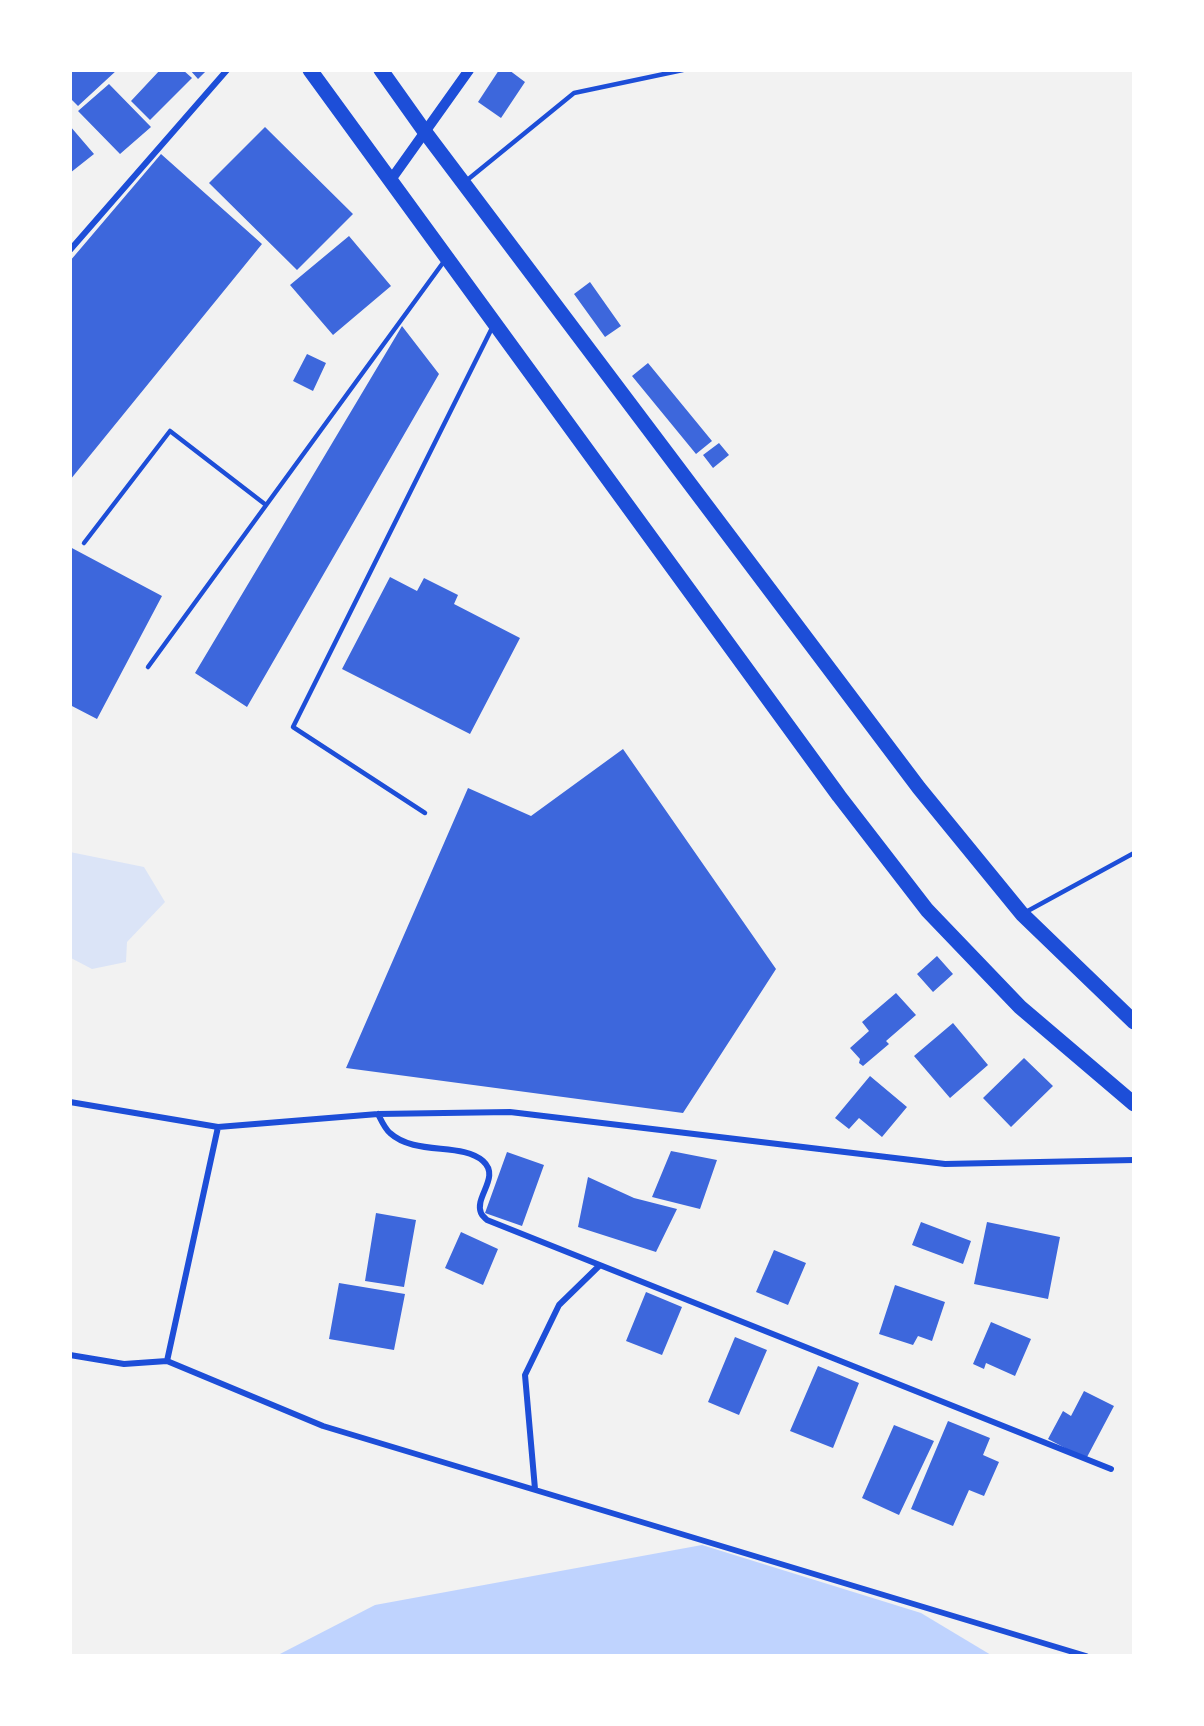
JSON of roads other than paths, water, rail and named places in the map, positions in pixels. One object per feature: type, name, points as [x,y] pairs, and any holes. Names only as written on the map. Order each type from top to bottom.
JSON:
[{"type":"main road","points":[[310,70],[839,796],[927,910],[1020,1007],[1134,1104]]},
{"type":"main road","points":[[381,70],[425,132],[919,788],[1022,914],[1134,1022]]},
{"type":"street","points":[[70,250],[227,70]]},
{"type":"street","points":[[390,181],[469,70]]},
{"type":"street","points":[[70,1102],[219,1127],[378,1114],[510,1112],[945,1164],[1134,1160]]},
{"type":"street","points":[[378,1114],[390,1133],[413,1146],[473,1154],[485,1162],[490,1176],[480,1205],[481,1213],[487,1221],[1111,1469]]},
{"type":"street","points":[[167,1361],[219,1127]]},
{"type":"street","points":[[535,1489],[525,1375],[559,1305],[599,1266]]},
{"type":"street","points":[[70,1355],[124,1364],[167,1361],[323,1426],[1086,1656]]},
{"type":"lane","points":[[464,183],[574,93],[683,70]]},
{"type":"lane","points":[[148,667],[447,258]]},
{"type":"lane","points":[[425,813],[293,727],[494,323]]},
{"type":"lane","points":[[84,543],[170,431],[267,506]]},
{"type":"lane","points":[[1022,914],[1134,853]]},
{"type":"water","points":[[702,1545],[921,1613],[991,1655],[278,1655],[375,1605]]}]
